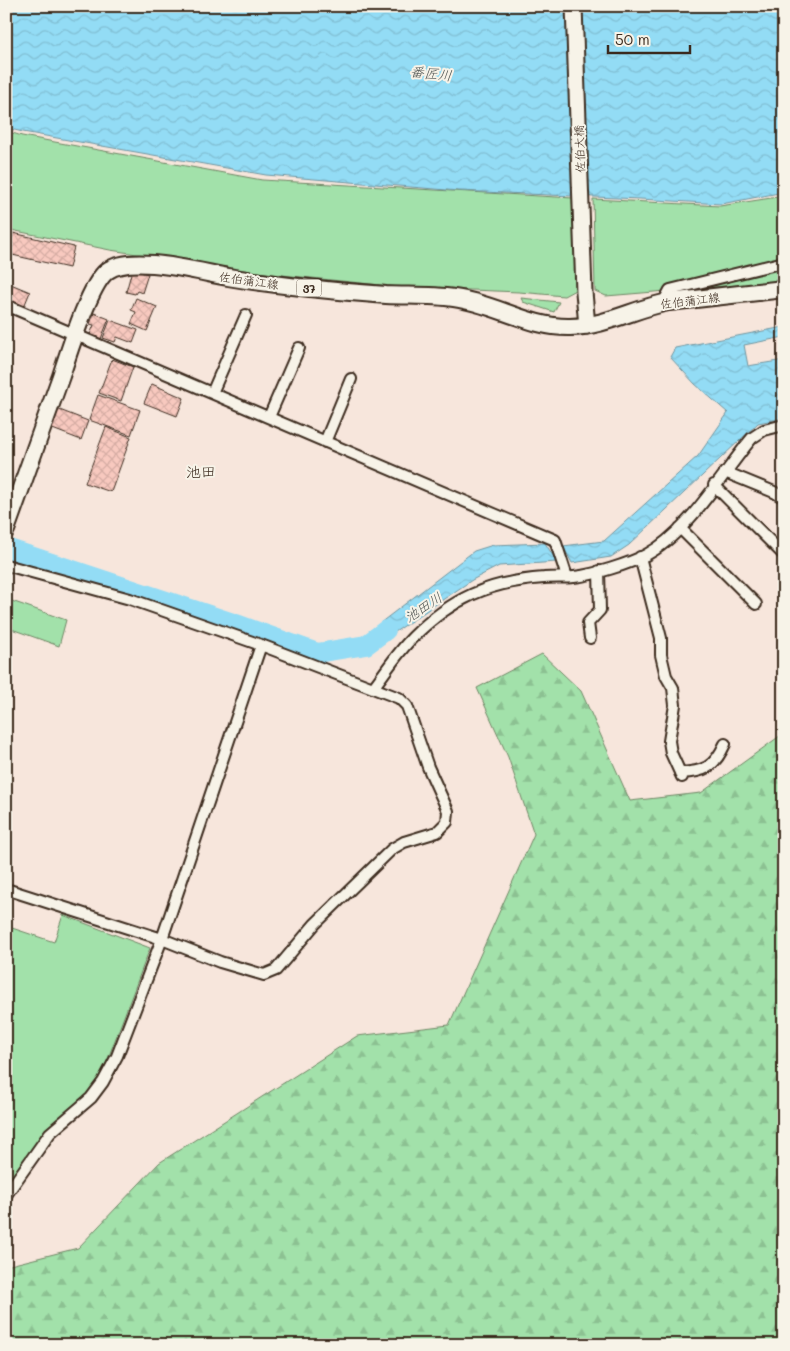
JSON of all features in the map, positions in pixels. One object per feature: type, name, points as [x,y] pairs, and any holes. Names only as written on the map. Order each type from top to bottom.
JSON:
[{"type":"main road","name":"佐伯蒲江線","points":[[6,530],[75,335],[92,294],[100,279],[114,267],[121,264],[135,262],[281,285],[384,295],[452,297],[481,303],[541,323],[569,327],[587,326],[619,318],[663,303],[784,289]]},
{"type":"street","name":"佐伯大橋","points":[[574,6],[584,292],[587,326]]},
{"type":"street","points":[[663,303],[670,290],[780,263],[784,259]]},
{"type":"street","points":[[6,305],[555,540],[566,577]]},
{"type":"street","points":[[212,393],[246,315]]},
{"type":"street","points":[[269,417],[299,348]]},
{"type":"street","points":[[325,442],[351,379]]},
{"type":"street","points":[[374,688],[412,638],[440,613],[465,596],[499,584],[593,574],[640,557],[658,547],[680,528],[756,434],[784,425]]},
{"type":"street","points":[[725,472],[784,498]]},
{"type":"street","points":[[714,486],[784,555]]},
{"type":"street","points":[[680,528],[756,604]]},
{"type":"street","points":[[640,557],[661,638],[661,655],[666,676],[673,688],[675,705],[669,741],[671,753],[681,775],[699,772],[712,764],[719,756],[725,744]]},
{"type":"street","points":[[6,565],[130,599],[260,645],[400,698],[407,706],[428,767],[448,811],[447,822],[437,832],[404,842],[392,849],[315,924],[276,970],[264,975],[220,962],[162,939],[6,888]]},
{"type":"street","points":[[590,638],[588,622],[600,610],[599,571]]},
{"type":"street","points":[[6,1195],[50,1133],[91,1098],[103,1082],[117,1056],[162,939],[260,645]]},
{"type":"green space","points":[[6,131],[22,136],[262,180],[573,198],[577,289],[564,296],[519,292],[400,287],[272,274],[110,250],[6,229]]},
{"type":"green space","points":[[784,196],[784,280],[606,296],[595,291],[593,199],[720,206]]},
{"type":"green space","points":[[521,298],[559,302],[554,312],[523,302]]},
{"type":"green space","points":[[6,599],[66,620],[59,646],[6,627]]},
{"type":"green space","points":[[542,654],[581,691],[630,801],[701,793],[784,733],[784,1345],[6,1345],[6,1266],[78,1248],[159,1163],[357,1036],[449,1025],[534,834],[508,757],[477,688]]},
{"type":"green space","points":[[63,915],[150,948],[101,1077],[90,1093],[43,1132],[6,1188],[6,926],[54,942]]},
{"type":"water","name":"番匠川","points":[[6,6],[784,6],[784,192],[721,204],[459,191],[266,175],[6,128]]},
{"type":"water","points":[[784,327],[784,337],[744,345],[748,366],[784,360],[784,418],[758,423],[629,545],[611,557],[572,563],[563,546],[604,541],[698,456],[728,413],[695,384],[670,357],[675,348]]},
{"type":"water","points":[[545,543],[557,562],[499,566],[472,580],[361,655],[367,633],[474,551],[493,545]]},
{"type":"building","points":[[13,233],[74,247],[69,268],[8,254]]},
{"type":"building","points":[[132,270],[148,274],[142,293],[137,291],[135,294],[126,292]]},
{"type":"building","points":[[6,282],[30,292],[23,309],[6,302]]},
{"type":"building","points":[[136,298],[157,307],[147,331],[131,324],[136,312],[131,310]]},
{"type":"building","points":[[94,313],[109,319],[100,341],[89,337],[94,325],[90,324]]},
{"type":"building","points":[[110,320],[138,330],[133,343],[117,337],[115,342],[103,338]]},
{"type":"building","points":[[112,359],[133,367],[121,401],[99,393]]},
{"type":"building","points":[[152,384],[184,398],[177,416],[144,403]]},
{"type":"building","points":[[98,395],[140,410],[131,435],[89,420]]},
{"type":"building","points":[[57,409],[88,421],[81,440],[50,428]]},
{"type":"building","points":[[106,427],[131,437],[111,492],[85,483]]},
{"type":"waterway","name":"池田川","points":[[6,548],[236,624],[317,653],[366,645],[386,630]]},
{"type":"district","name":"池田","points":[[201,471]]}]
